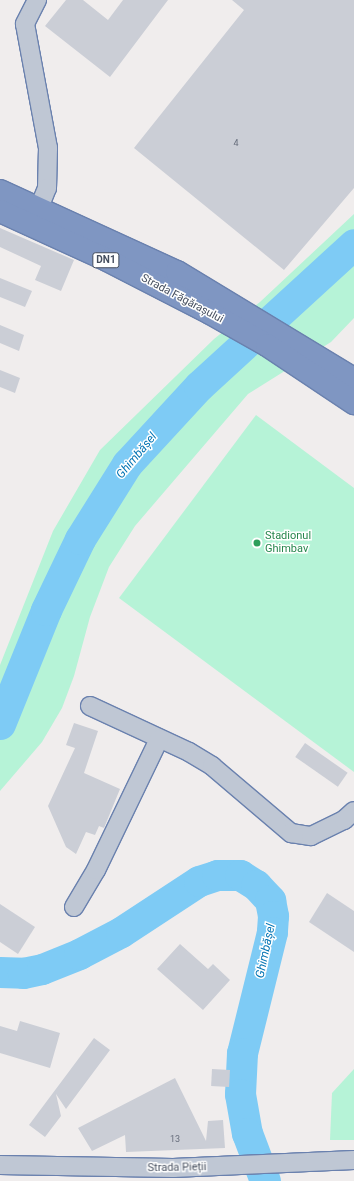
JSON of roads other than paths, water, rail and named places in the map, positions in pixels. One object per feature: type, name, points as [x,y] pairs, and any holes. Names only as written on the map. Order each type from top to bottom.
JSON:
[{"type":"highway","name":"Strada Făgărașului","points":[[0,191],[137,252],[214,304],[319,368],[354,403]]},
{"type":"highway","name":"Strada Făgărașului","points":[[0,211],[107,260],[214,304]]},
{"type":"highway","name":"Strada Făgărașului","points":[[319,368],[354,379]]},
{"type":"street","points":[[37,0],[25,24],[48,148],[47,188],[39,208]]},
{"type":"street","points":[[90,706],[160,739],[212,766],[291,833],[311,836],[338,824],[354,811]]},
{"type":"street","points":[[74,907],[96,870],[160,739]]},
{"type":"street","name":"Strada Pieții","points":[[0,1165],[68,1165],[132,1169],[354,1160]]},
{"type":"waterway","name":"Ghimbășel","points":[[0,724],[46,610],[80,539],[127,464],[199,386],[354,244]]},
{"type":"waterway","name":"Ghimbășel","points":[[0,972],[23,973],[42,969],[79,954],[121,932],[199,881],[217,875],[240,875],[256,885],[270,900],[273,916],[272,932],[242,1053],[240,1094],[247,1133],[265,1181]]},
{"type":"place","name":"Stadionul Ghimbav","points":[[257,543]]}]
